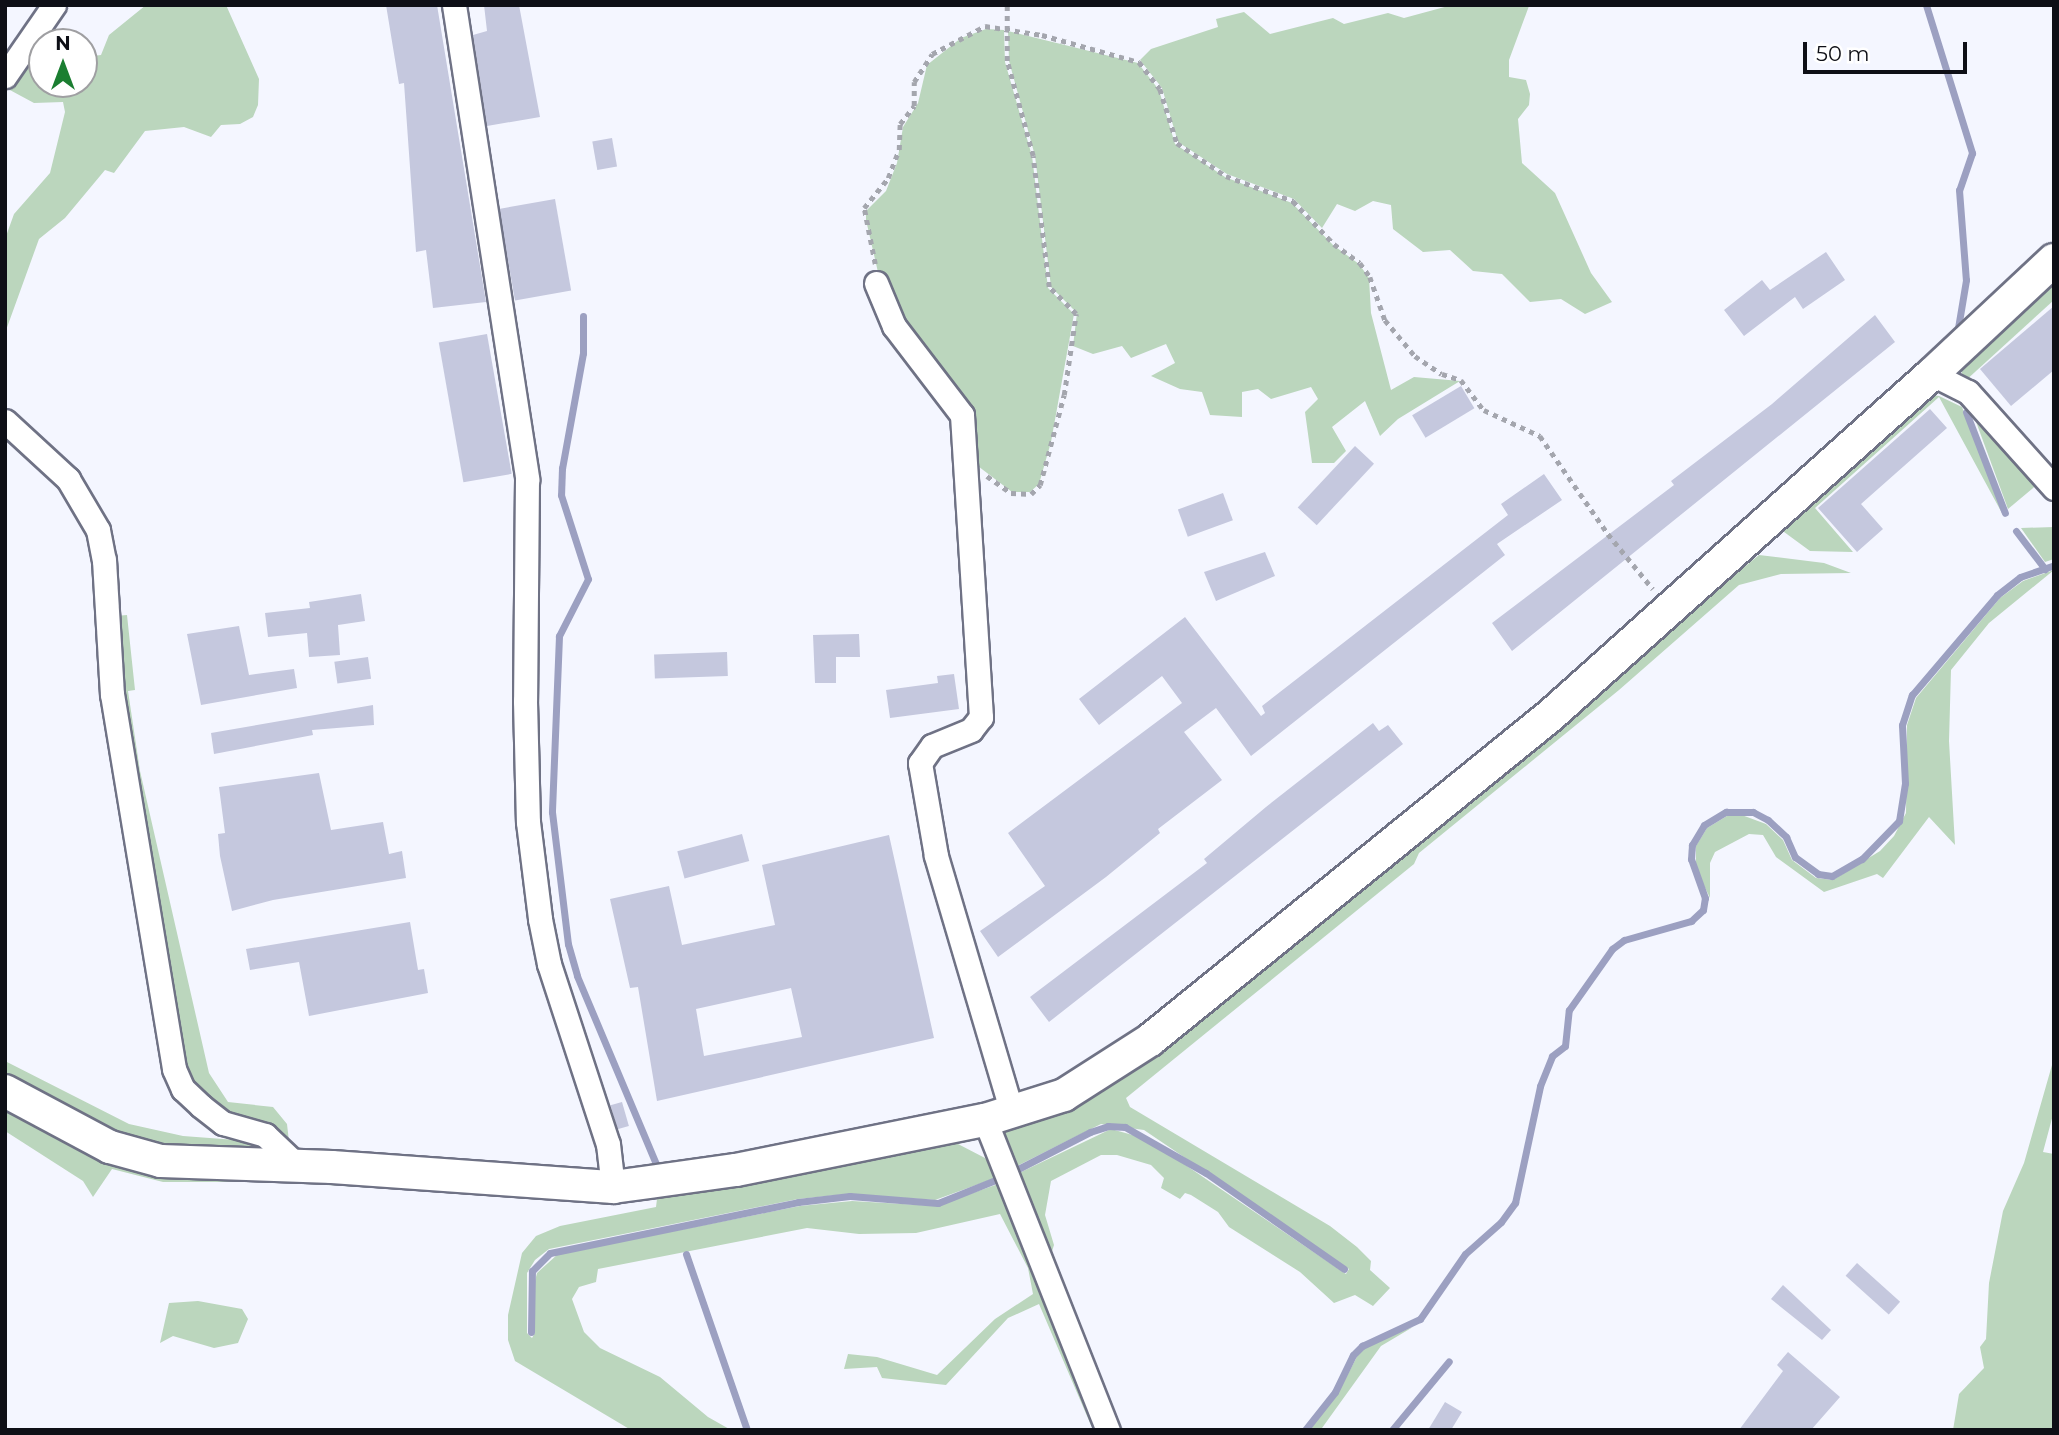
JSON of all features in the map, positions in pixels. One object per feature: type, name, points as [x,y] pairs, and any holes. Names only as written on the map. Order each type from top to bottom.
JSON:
[{"type":"main road","points":[[5,1091],[110,1147],[135,1156],[188,1163],[298,1166],[613,1187],[736,1170],[998,1117],[1085,1084],[1150,1040],[1551,715],[1933,374],[2054,260]]},
{"type":"street","points":[[5,76],[54,5]]},
{"type":"street","points":[[454,5],[527,479],[524,701],[528,822],[540,919],[549,964],[608,1144],[613,1187]]},
{"type":"street","points":[[876,283],[894,326],[956,402],[962,415],[981,717],[971,730],[932,746],[920,763],[936,856],[998,1117],[1108,1430]]},
{"type":"street","points":[[1933,374],[1968,392],[2054,488]]},
{"type":"street","points":[[5,421],[68,479],[98,530],[107,595],[112,694],[174,1069],[183,1089],[201,1106],[223,1123],[265,1135],[298,1166]]},
{"type":"path","points":[[965,461],[979,466],[1011,493],[1031,494],[1040,485],[1063,395],[1076,314],[1049,287],[1033,156],[1007,61],[1007,5]]},
{"type":"path","points":[[876,283],[872,244],[862,216],[888,178],[899,150],[900,124],[914,106],[918,72],[932,54],[967,32],[985,26],[1006,28],[1139,62],[1160,89],[1177,143],[1226,176],[1293,201],[1334,244],[1360,263],[1370,277],[1385,320],[1415,356],[1442,374],[1461,380],[1485,410],[1540,436],[1608,534],[1669,609]]},
{"type":"green space","points":[[146,5],[226,5],[259,79],[258,105],[253,117],[240,124],[221,125],[211,137],[184,127],[145,131],[114,173],[105,170],[65,218],[39,239],[5,333],[5,239],[14,214],[50,173],[65,112],[63,102],[34,103],[8,89],[28,56],[28,98],[98,98],[98,55],[101,55],[109,35]]},
{"type":"green space","points":[[1452,5],[1529,6],[1509,60],[1509,77],[1526,80],[1530,94],[1529,105],[1518,119],[1522,163],[1555,193],[1591,273],[1612,302],[1585,314],[1561,299],[1530,302],[1502,274],[1473,271],[1450,250],[1423,252],[1393,229],[1391,205],[1373,201],[1355,211],[1337,204],[1322,228],[1294,199],[1227,174],[1178,142],[1162,88],[1140,60],[1151,49],[1218,27],[1216,19],[1244,12],[1270,34],[1333,18],[1344,24],[1388,13],[1404,18]]},
{"type":"green space","points":[[986,29],[1004,30],[1005,62],[1032,156],[1048,288],[1074,314],[1051,442],[1039,484],[1030,492],[1012,492],[970,460],[969,424],[910,340],[880,281],[866,220],[866,211],[886,191],[897,163],[903,127],[918,103],[927,65],[961,38]]},
{"type":"green space","points":[[1008,31],[1138,63],[1159,90],[1175,144],[1225,177],[1292,203],[1333,245],[1359,264],[1369,278],[1371,313],[1391,390],[1414,377],[1460,381],[1398,419],[1380,436],[1365,401],[1332,427],[1346,451],[1334,463],[1312,463],[1305,412],[1318,399],[1311,387],[1271,399],[1258,389],[1242,392],[1242,417],[1210,415],[1202,392],[1180,389],[1151,376],[1175,363],[1166,344],[1131,358],[1122,346],[1093,354],[1073,346],[1077,313],[1051,287],[1035,156],[1009,61]]},
{"type":"green space","points":[[2054,273],[2054,300],[1964,382],[1959,360]]},
{"type":"green space","points":[[1927,394],[1939,396],[1962,407],[2003,515],[1939,397],[1815,508],[1853,552],[1810,551],[1780,529]]},
{"type":"green space","points":[[1971,408],[2039,483],[2008,509]]},
{"type":"green space","points":[[2054,527],[2054,559],[2045,562],[2021,528]]},
{"type":"green space","points":[[1759,555],[1824,563],[1851,573],[1781,574],[1739,585],[1619,690],[1419,853],[1414,864],[1126,1098],[1130,1107],[1330,1226],[1357,1247],[1371,1261],[1370,1270],[1390,1288],[1373,1306],[1355,1295],[1334,1303],[1300,1272],[1229,1227],[1218,1212],[1191,1195],[1185,1193],[1180,1199],[1161,1188],[1164,1178],[1151,1165],[1117,1155],[1101,1155],[1051,1181],[1045,1215],[1054,1245],[1048,1264],[1013,1176],[1111,1129],[1147,1139],[1346,1274],[1349,1269],[1144,1130],[1101,1124],[1011,1169],[1004,1132],[1112,1084]]},
{"type":"green space","points":[[2054,570],[1989,623],[1951,670],[1949,741],[1955,845],[1929,817],[1883,878],[1877,874],[1824,892],[1776,857],[1763,835],[1749,834],[1715,852],[1710,863],[1710,898],[1696,869],[1696,846],[1707,828],[1727,816],[1739,814],[1766,824],[1783,840],[1792,860],[1816,878],[1833,880],[1880,851],[1894,836],[1906,813],[1907,725],[1916,698],[2000,598],[2023,581]]},
{"type":"green space","points":[[127,615],[135,690],[128,691],[140,771],[209,1073],[228,1102],[273,1107],[287,1124],[290,1150],[224,1116],[185,1080],[118,690],[115,616]]},
{"type":"green space","points":[[2054,1058],[2054,1111],[2043,1152],[2054,1154],[2054,1430],[1953,1430],[1959,1394],[1984,1368],[1980,1347],[1986,1339],[1989,1283],[2003,1211],[2024,1163]]},
{"type":"green space","points":[[5,1061],[129,1124],[183,1136],[263,1142],[274,1152],[257,1158],[123,1141],[5,1077]]},
{"type":"green space","points":[[5,1104],[90,1148],[544,1192],[944,1141],[958,1144],[985,1158],[998,1177],[935,1200],[847,1194],[798,1199],[549,1249],[535,1260],[527,1273],[527,1333],[532,1338],[535,1333],[532,1293],[537,1273],[558,1254],[800,1206],[852,1201],[936,1206],[1001,1183],[1101,1430],[1093,1430],[1039,1304],[1008,1318],[946,1385],[882,1378],[877,1367],[844,1369],[848,1354],[877,1357],[937,1375],[995,1319],[1033,1294],[1028,1268],[1000,1214],[916,1233],[859,1234],[807,1228],[598,1269],[596,1282],[579,1287],[572,1299],[584,1332],[600,1348],[660,1377],[708,1417],[731,1430],[631,1430],[515,1361],[508,1340],[508,1315],[522,1253],[536,1236],[560,1226],[656,1207],[657,1199],[559,1199],[276,1182],[163,1182],[112,1169],[93,1197],[83,1181],[5,1131]]},
{"type":"green space","points":[[198,1301],[242,1309],[248,1319],[238,1343],[214,1348],[173,1336],[160,1343],[169,1303]]},
{"type":"green space","points":[[1413,1327],[1381,1346],[1322,1428],[1310,1430],[1339,1391],[1362,1347]]},
{"type":"building","points":[[386,5],[437,5],[486,302],[433,308],[426,250],[416,252],[404,83],[399,84]]},
{"type":"building","points":[[484,5],[519,5],[540,117],[487,126],[473,35],[487,31]]},
{"type":"building","points":[[612,138],[617,167],[597,170],[592,141]]},
{"type":"building","points":[[555,199],[571,291],[515,300],[499,209]]},
{"type":"building","points":[[1826,252],[1845,280],[1803,309],[1795,297],[1744,336],[1724,310],[1762,280],[1770,290]]},
{"type":"building","points":[[2054,306],[2054,370],[2011,406],[1980,369]]},
{"type":"building","points":[[1875,315],[1895,342],[1512,651],[1492,623],[1674,485],[1671,481],[1772,404]]},
{"type":"building","points":[[487,334],[512,474],[463,482],[439,343]]},
{"type":"building","points":[[1461,386],[1474,408],[1426,438],[1412,415]]},
{"type":"building","points":[[1930,409],[1947,428],[1861,504],[1883,529],[1857,552],[1818,508]]},
{"type":"building","points":[[1355,446],[1374,464],[1317,525],[1298,507]]},
{"type":"building","points":[[1544,474],[1562,500],[1497,544],[1505,555],[1251,756],[1216,708],[1184,732],[1222,780],[1158,829],[1160,833],[1106,877],[998,957],[980,931],[1045,886],[1008,833],[1182,703],[1162,676],[1099,725],[1079,699],[1185,617],[1261,716],[1265,713],[1262,706],[1508,515],[1501,504]]},
{"type":"building","points":[[1223,493],[1233,520],[1188,537],[1178,509]]},
{"type":"building","points":[[1265,552],[1275,576],[1216,601],[1204,572]]},
{"type":"building","points":[[361,594],[365,621],[338,625],[340,655],[309,657],[307,633],[268,637],[265,613],[310,608],[309,602]]},
{"type":"building","points":[[239,626],[249,675],[294,669],[297,688],[201,705],[187,634]]},
{"type":"building","points":[[859,634],[860,657],[836,657],[836,683],[815,683],[813,635]]},
{"type":"building","points":[[727,652],[728,676],[655,679],[654,655]]},
{"type":"building","points":[[368,657],[371,679],[337,684],[334,662]]},
{"type":"building","points":[[954,674],[959,709],[890,718],[886,690],[938,683],[937,676]]},
{"type":"building","points":[[373,705],[374,725],[312,730],[313,735],[214,754],[211,733]]},
{"type":"building","points":[[1373,723],[1379,731],[1388,725],[1403,744],[1049,1022],[1030,997],[1207,863],[1204,859]]},
{"type":"building","points":[[319,773],[331,830],[383,822],[389,854],[402,851],[406,878],[273,900],[232,911],[220,856],[218,834],[225,833],[219,787]]},
{"type":"building","points":[[742,834],[749,861],[685,878],[677,851]]},
{"type":"building","points":[[889,835],[934,1038],[657,1101],[638,987],[630,988],[610,899],[669,886],[682,945],[775,925],[762,865]],"holes":[[[791,988],[802,1037],[704,1056],[696,1009]]]},
{"type":"building","points":[[410,922],[418,970],[424,969],[428,993],[309,1016],[299,962],[250,970],[246,949]]},
{"type":"building","points":[[622,1102],[629,1126],[617,1129],[610,1105]]},
{"type":"building","points":[[1857,1263],[1900,1302],[1889,1314],[1846,1276]]},
{"type":"building","points":[[1783,1285],[1831,1330],[1822,1340],[1771,1299]]},
{"type":"building","points":[[1788,1352],[1840,1397],[1811,1430],[1739,1430],[1783,1371],[1777,1365]]},
{"type":"building","points":[[1445,1402],[1462,1412],[1451,1430],[1428,1430]]},
{"type":"waterway","points":[[1926,5],[1972,153],[1959,190],[1966,280],[1957,334]]},
{"type":"waterway","points":[[583,316],[583,353],[562,468],[561,495],[588,579],[559,636],[552,812],[568,944],[577,976],[657,1166]]},
{"type":"waterway","points":[[1966,412],[2005,513]]},
{"type":"waterway","points":[[2016,531],[2045,569]]},
{"type":"waterway","points":[[1305,1430],[1335,1392],[1353,1355],[1362,1346],[1420,1319],[1465,1254],[1501,1222],[1515,1203],[1540,1086],[1552,1056],[1565,1046],[1569,1010],[1612,949],[1624,940],[1691,921],[1703,910],[1705,898],[1691,859],[1692,845],[1704,825],[1726,812],[1753,812],[1768,820],[1786,837],[1795,857],[1818,874],[1832,876],[1862,859],[1899,821],[1905,783],[1902,725],[1912,695],[1997,595],[2020,577],[2054,565]]},
{"type":"waterway","points":[[1012,1172],[1090,1132],[1108,1126],[1125,1127],[1206,1173],[1344,1269]]},
{"type":"waterway","points":[[531,1332],[532,1271],[550,1253],[798,1202],[850,1196],[938,1203],[1003,1177]]},
{"type":"waterway","points":[[686,1254],[747,1430]]},
{"type":"waterway","points":[[1392,1430],[1449,1361]]}]
